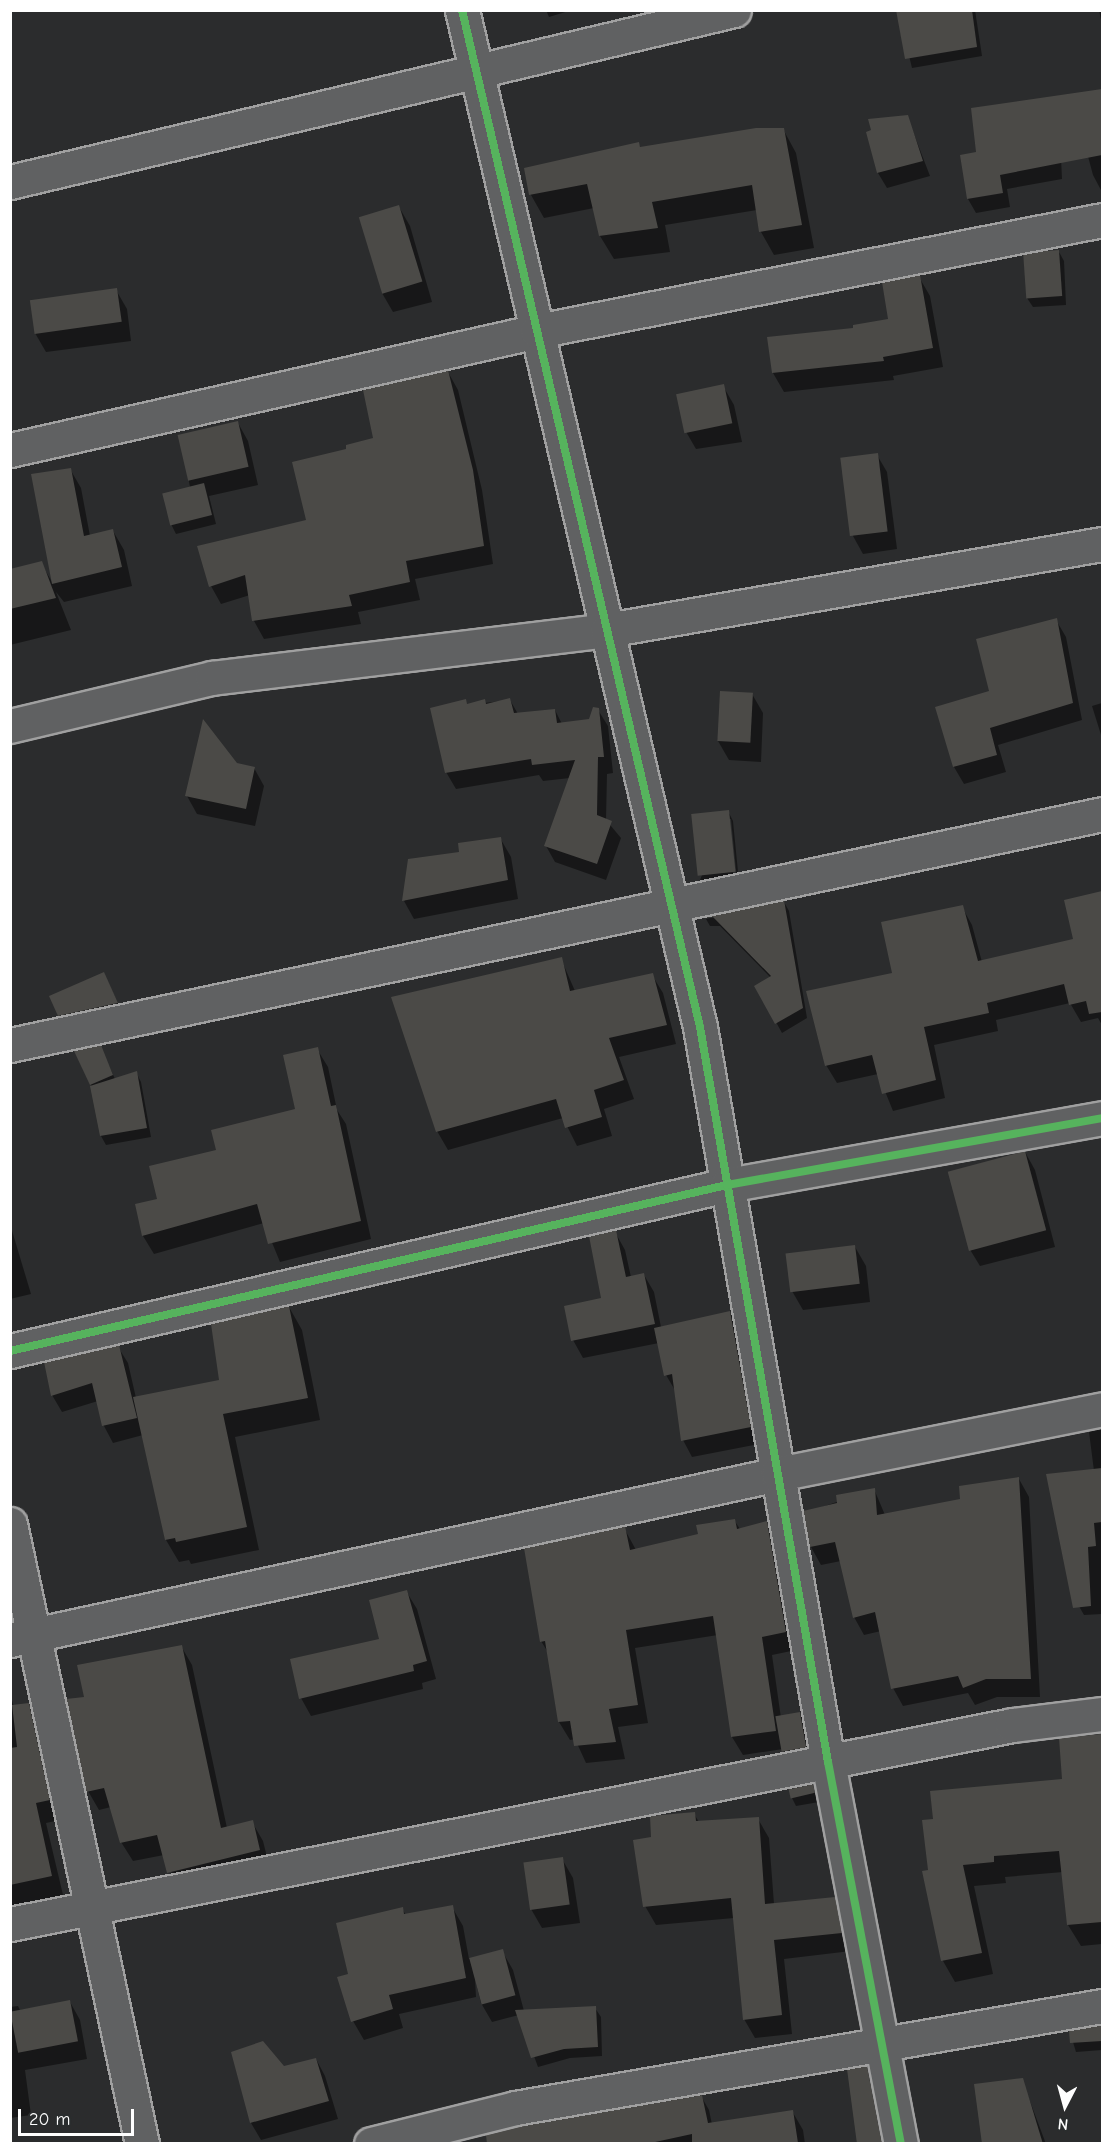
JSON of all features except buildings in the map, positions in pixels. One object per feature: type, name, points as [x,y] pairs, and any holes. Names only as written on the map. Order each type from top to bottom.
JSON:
[{"type":"street","points":[[462,10],[700,1027],[828,1762],[880,2044],[901,2144]]},
{"type":"street","points":[[10,182],[477,74],[734,10]]},
{"type":"street","points":[[10,450],[537,331],[1102,220]]},
{"type":"street","points":[[10,726],[212,678],[607,630],[1102,544]]},
{"type":"street","points":[[10,1045],[672,908],[1102,814]]},
{"type":"street","points":[[10,1351],[727,1185],[1102,1118]]},
{"type":"street","points":[[23,1638],[778,1474],[1102,1409]]},
{"type":"street","points":[[10,1524],[23,1638],[94,1910],[142,2144]]},
{"type":"street","points":[[10,1924],[94,1910],[1011,1725],[1102,1714]]},
{"type":"street","points":[[371,2144],[515,2108],[1102,2006]]},
{"type":"cycle path","points":[[462,10],[700,1027],[828,1762],[901,2144]]},
{"type":"cycle path","points":[[10,1351],[727,1185],[1102,1118]]}]
